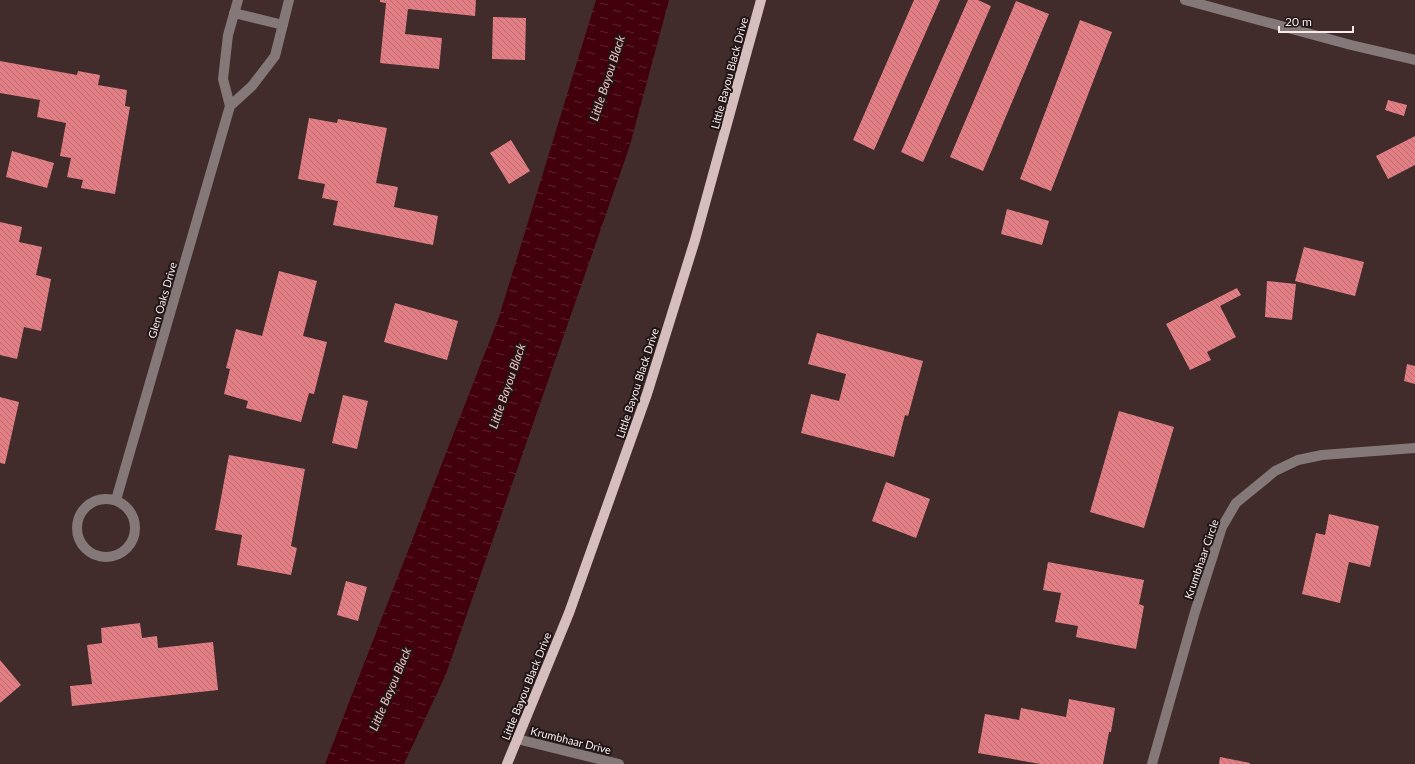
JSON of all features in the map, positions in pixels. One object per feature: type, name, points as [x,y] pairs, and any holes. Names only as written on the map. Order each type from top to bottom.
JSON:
[{"type":"main road","name":"Little Bayou Black Drive","points":[[507,764],[569,613],[647,394],[695,240],[761,0]]},
{"type":"street","points":[[238,0],[228,35],[223,79],[230,106],[252,86],[275,56],[289,0]]},
{"type":"street","points":[[1184,0],[1351,45],[1415,60]]},
{"type":"street","points":[[234,13],[283,25]]},
{"type":"street","name":"Glen Oaks Drive","points":[[116,500],[230,106]]},
{"type":"street","name":"Krumbhaar Circle","points":[[1152,764],[1195,612],[1222,528],[1236,503],[1274,471],[1298,460],[1322,455],[1415,448]]},
{"type":"street","points":[[107,498],[116,500],[125,505],[132,513],[136,533],[126,550],[117,556],[98,556],[89,552],[82,545],[77,528],[79,518],[83,510],[98,500],[107,498]]},
{"type":"street","name":"Krumbhaar Drive","points":[[517,739],[619,764]]},
{"type":"water","name":"Little Bayou Black","points":[[596,0],[669,0],[630,145],[446,674],[404,764],[325,764],[499,317]]},
{"type":"building","points":[[380,0],[476,0],[475,16],[408,9],[405,34],[442,38],[439,69],[380,63],[386,3],[380,2]]},
{"type":"building","points":[[914,0],[940,0],[874,150],[853,140]]},
{"type":"building","points":[[968,0],[978,0],[991,6],[923,162],[901,152]]},
{"type":"building","points":[[1016,1],[1049,14],[983,171],[950,157]]},
{"type":"building","points":[[493,17],[526,18],[525,60],[492,59]]},
{"type":"building","points":[[1080,20],[1112,32],[1051,191],[1020,179]]},
{"type":"building","points":[[0,61],[77,75],[78,71],[100,75],[98,85],[127,90],[125,106],[130,107],[115,194],[81,188],[83,180],[67,177],[71,158],[60,156],[66,123],[37,117],[40,100],[0,93]]},
{"type":"building","points":[[1388,100],[1407,105],[1404,116],[1385,110]]},
{"type":"building","points":[[309,118],[337,123],[338,119],[387,128],[376,183],[398,187],[394,207],[438,216],[433,245],[333,225],[338,201],[322,198],[325,184],[298,179]]},
{"type":"building","points":[[1415,136],[1415,165],[1388,179],[1376,156]]},
{"type":"building","points":[[511,140],[530,171],[509,184],[490,153]]},
{"type":"building","points":[[12,151],[54,163],[47,188],[6,177]]},
{"type":"building","points":[[1007,209],[1049,221],[1042,245],[1001,234]]},
{"type":"building","points":[[0,222],[22,227],[19,242],[42,247],[36,275],[51,279],[41,331],[24,327],[17,359],[0,355]]},
{"type":"building","points":[[1304,247],[1364,262],[1355,296],[1295,281]]},
{"type":"building","points":[[279,271],[317,281],[303,336],[327,342],[314,394],[309,393],[301,422],[246,408],[248,401],[224,394],[230,369],[226,368],[236,329],[262,336]]},
{"type":"building","points":[[1267,281],[1296,284],[1292,320],[1265,317]]},
{"type":"building","points":[[1237,288],[1241,295],[1220,306],[1236,337],[1207,352],[1211,360],[1190,370],[1166,324]]},
{"type":"building","points":[[395,303],[458,321],[447,360],[384,342]]},
{"type":"building","points":[[817,333],[923,361],[908,416],[905,415],[894,457],[801,433],[811,394],[839,401],[846,374],[808,364]]},
{"type":"building","points":[[1407,364],[1415,366],[1415,384],[1404,381]]},
{"type":"building","points":[[343,395],[368,401],[357,449],[332,443]]},
{"type":"building","points":[[0,397],[19,402],[5,464],[0,463]]},
{"type":"building","points":[[1119,411],[1174,427],[1144,528],[1090,512]]},
{"type":"building","points":[[229,455],[305,469],[291,546],[297,548],[291,575],[237,565],[242,535],[215,530]]},
{"type":"building","points":[[886,482],[930,499],[916,538],[872,521]]},
{"type":"building","points":[[1329,514],[1379,526],[1370,567],[1349,562],[1340,603],[1302,594],[1316,533],[1325,535]]},
{"type":"building","points":[[1048,562],[1144,580],[1139,604],[1144,606],[1136,649],[1076,637],[1078,626],[1055,622],[1061,593],[1043,590]]},
{"type":"building","points":[[346,581],[367,587],[358,621],[337,615]]},
{"type":"building","points":[[140,623],[142,638],[157,636],[158,648],[213,642],[218,690],[72,706],[70,686],[92,684],[87,645],[102,643],[101,628]]},
{"type":"building","points":[[0,660],[21,685],[0,703]]},
{"type":"building","points":[[1069,699],[1115,708],[1103,764],[1040,764],[978,753],[985,714],[1019,720],[1021,708],[1066,717]]},
{"type":"building","points":[[1220,757],[1250,763],[1250,764],[1219,764]]}]
